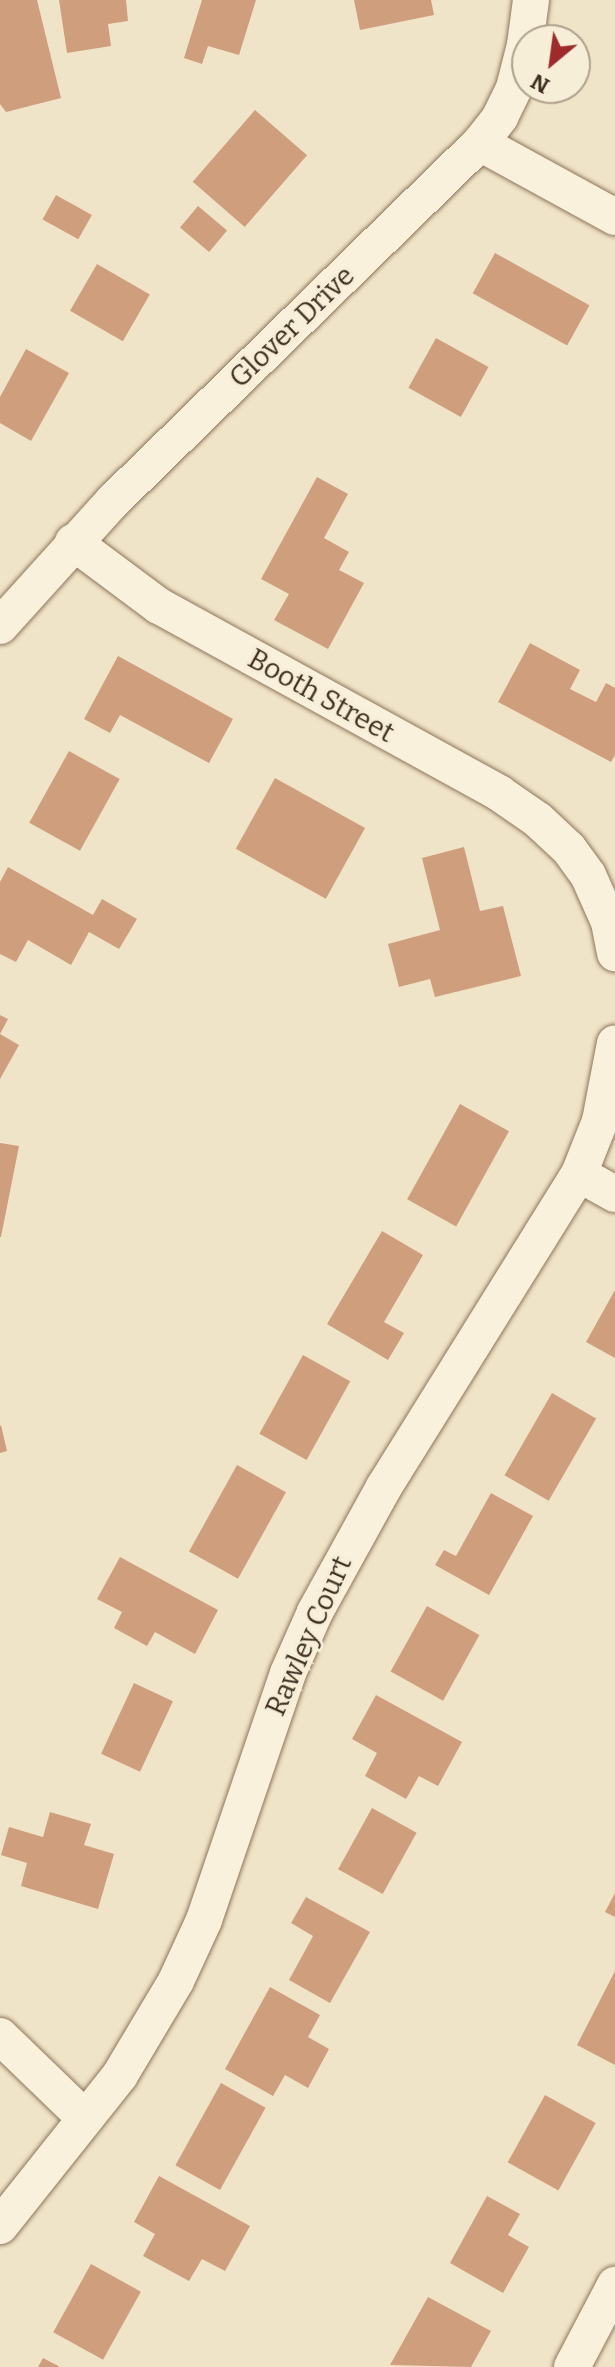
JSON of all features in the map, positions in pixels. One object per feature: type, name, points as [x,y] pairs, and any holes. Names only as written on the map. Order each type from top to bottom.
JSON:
[{"type":"street","name":"Glover Drive","points":[[0,626],[73,542],[480,143],[500,117],[514,88],[525,45],[531,0]]},
{"type":"street","points":[[480,143],[615,217]]},
{"type":"street","name":"Booth Street","points":[[73,542],[159,606],[499,793],[538,820],[569,849],[596,890],[609,922],[615,953]]},
{"type":"street","name":"Rawley Court","points":[[0,2226],[128,2062],[186,1960],[288,1673],[328,1587],[384,1487],[579,1174],[600,1121],[615,1043]]},
{"type":"street","points":[[579,1174],[615,1194]]},
{"type":"street","points":[[0,2036],[85,2118]]},
{"type":"street","points":[[572,2367],[615,2285]]},
{"type":"building","points":[[0,0],[37,0],[61,98],[6,112],[0,104]]},
{"type":"building","points":[[59,0],[126,0],[128,21],[108,24],[111,46],[67,53]]},
{"type":"building","points":[[202,0],[256,0],[239,55],[208,46],[202,64],[184,58]]},
{"type":"building","points":[[354,0],[431,0],[434,15],[360,30]]},
{"type":"building","points":[[255,110],[307,155],[245,227],[193,182]]},
{"type":"building","points":[[56,195],[92,215],[78,239],[42,219]]},
{"type":"building","points":[[198,206],[227,230],[209,252],[180,227]]},
{"type":"building","points":[[495,253],[589,305],[567,346],[473,293]]},
{"type":"building","points":[[97,264],[150,294],[123,341],[70,311]]},
{"type":"building","points":[[436,338],[488,367],[461,417],[408,388]]},
{"type":"building","points":[[26,349],[69,373],[31,441],[0,423],[0,397]]},
{"type":"building","points":[[317,477],[348,494],[324,538],[349,552],[339,570],[364,583],[328,649],[274,620],[289,594],[261,579]]},
{"type":"building","points":[[530,643],[580,670],[570,689],[596,702],[606,683],[615,688],[615,755],[611,762],[498,702]]},
{"type":"building","points":[[118,656],[233,719],[209,763],[120,715],[110,733],[84,719]]},
{"type":"building","points":[[69,751],[120,779],[80,851],[29,823]]},
{"type":"building","points":[[275,778],[365,828],[326,899],[236,849]]},
{"type":"building","points":[[464,847],[480,911],[503,906],[521,976],[435,997],[430,979],[399,987],[388,944],[440,930],[422,858]]},
{"type":"building","points":[[8,867],[93,915],[102,899],[137,919],[119,949],[89,932],[71,965],[28,940],[16,962],[0,954],[0,882]]},
{"type":"building","points":[[0,1015],[8,1019],[0,1034]]},
{"type":"building","points":[[0,1034],[19,1045],[0,1079]]},
{"type":"building","points":[[460,1104],[509,1131],[456,1226],[407,1199]]},
{"type":"building","points":[[0,1143],[19,1146],[1,1237],[0,1237]]},
{"type":"building","points":[[382,1231],[423,1255],[384,1322],[404,1333],[388,1360],[327,1324]]},
{"type":"building","points":[[615,1290],[615,1358],[586,1342]]},
{"type":"building","points":[[303,1355],[350,1381],[307,1460],[259,1434]]},
{"type":"building","points":[[552,1393],[596,1418],[549,1501],[504,1475]]},
{"type":"building","points":[[0,1426],[7,1451],[0,1453]]},
{"type":"building","points":[[237,1465],[286,1492],[238,1579],[189,1552]]},
{"type":"building","points":[[491,1493],[533,1516],[489,1595],[435,1565],[444,1550],[456,1556]]},
{"type":"building","points":[[120,1557],[218,1610],[195,1654],[155,1632],[147,1646],[114,1628],[122,1612],[97,1599]]},
{"type":"building","points":[[427,1606],[479,1635],[443,1701],[391,1672]]},
{"type":"building","points":[[134,1683],[173,1701],[140,1772],[101,1754]]},
{"type":"building","points":[[376,1695],[462,1742],[438,1786],[419,1776],[406,1799],[365,1776],[377,1753],[352,1739]]},
{"type":"building","points":[[372,1808],[417,1833],[383,1894],[338,1869]]},
{"type":"building","points":[[50,1812],[91,1824],[84,1845],[114,1854],[98,1909],[21,1886],[27,1863],[1,1855],[9,1827],[43,1837]]},
{"type":"building","points":[[615,1893],[615,1917],[605,1912]]},
{"type":"building","points":[[306,1897],[370,1932],[330,2003],[289,1980],[313,1936],[291,1923]]},
{"type":"building","points":[[615,1971],[615,2065],[577,2045]]},
{"type":"building","points":[[270,1987],[320,2015],[308,2037],[329,2049],[308,2088],[285,2075],[273,2096],[225,2069]]},
{"type":"building","points":[[221,2083],[266,2108],[220,2190],[175,2165]]},
{"type":"building","points":[[545,2095],[596,2123],[558,2190],[508,2162]]},
{"type":"building","points":[[159,2176],[250,2226],[225,2271],[202,2259],[189,2281],[143,2256],[155,2234],[134,2222]]},
{"type":"building","points":[[487,2196],[520,2214],[508,2235],[529,2247],[503,2293],[450,2263]]},
{"type":"building","points":[[91,2264],[141,2292],[103,2360],[53,2332]]},
{"type":"building","points":[[428,2297],[491,2331],[471,2367],[390,2365]]},
{"type":"building","points":[[43,2358],[60,2367],[38,2367]]}]
